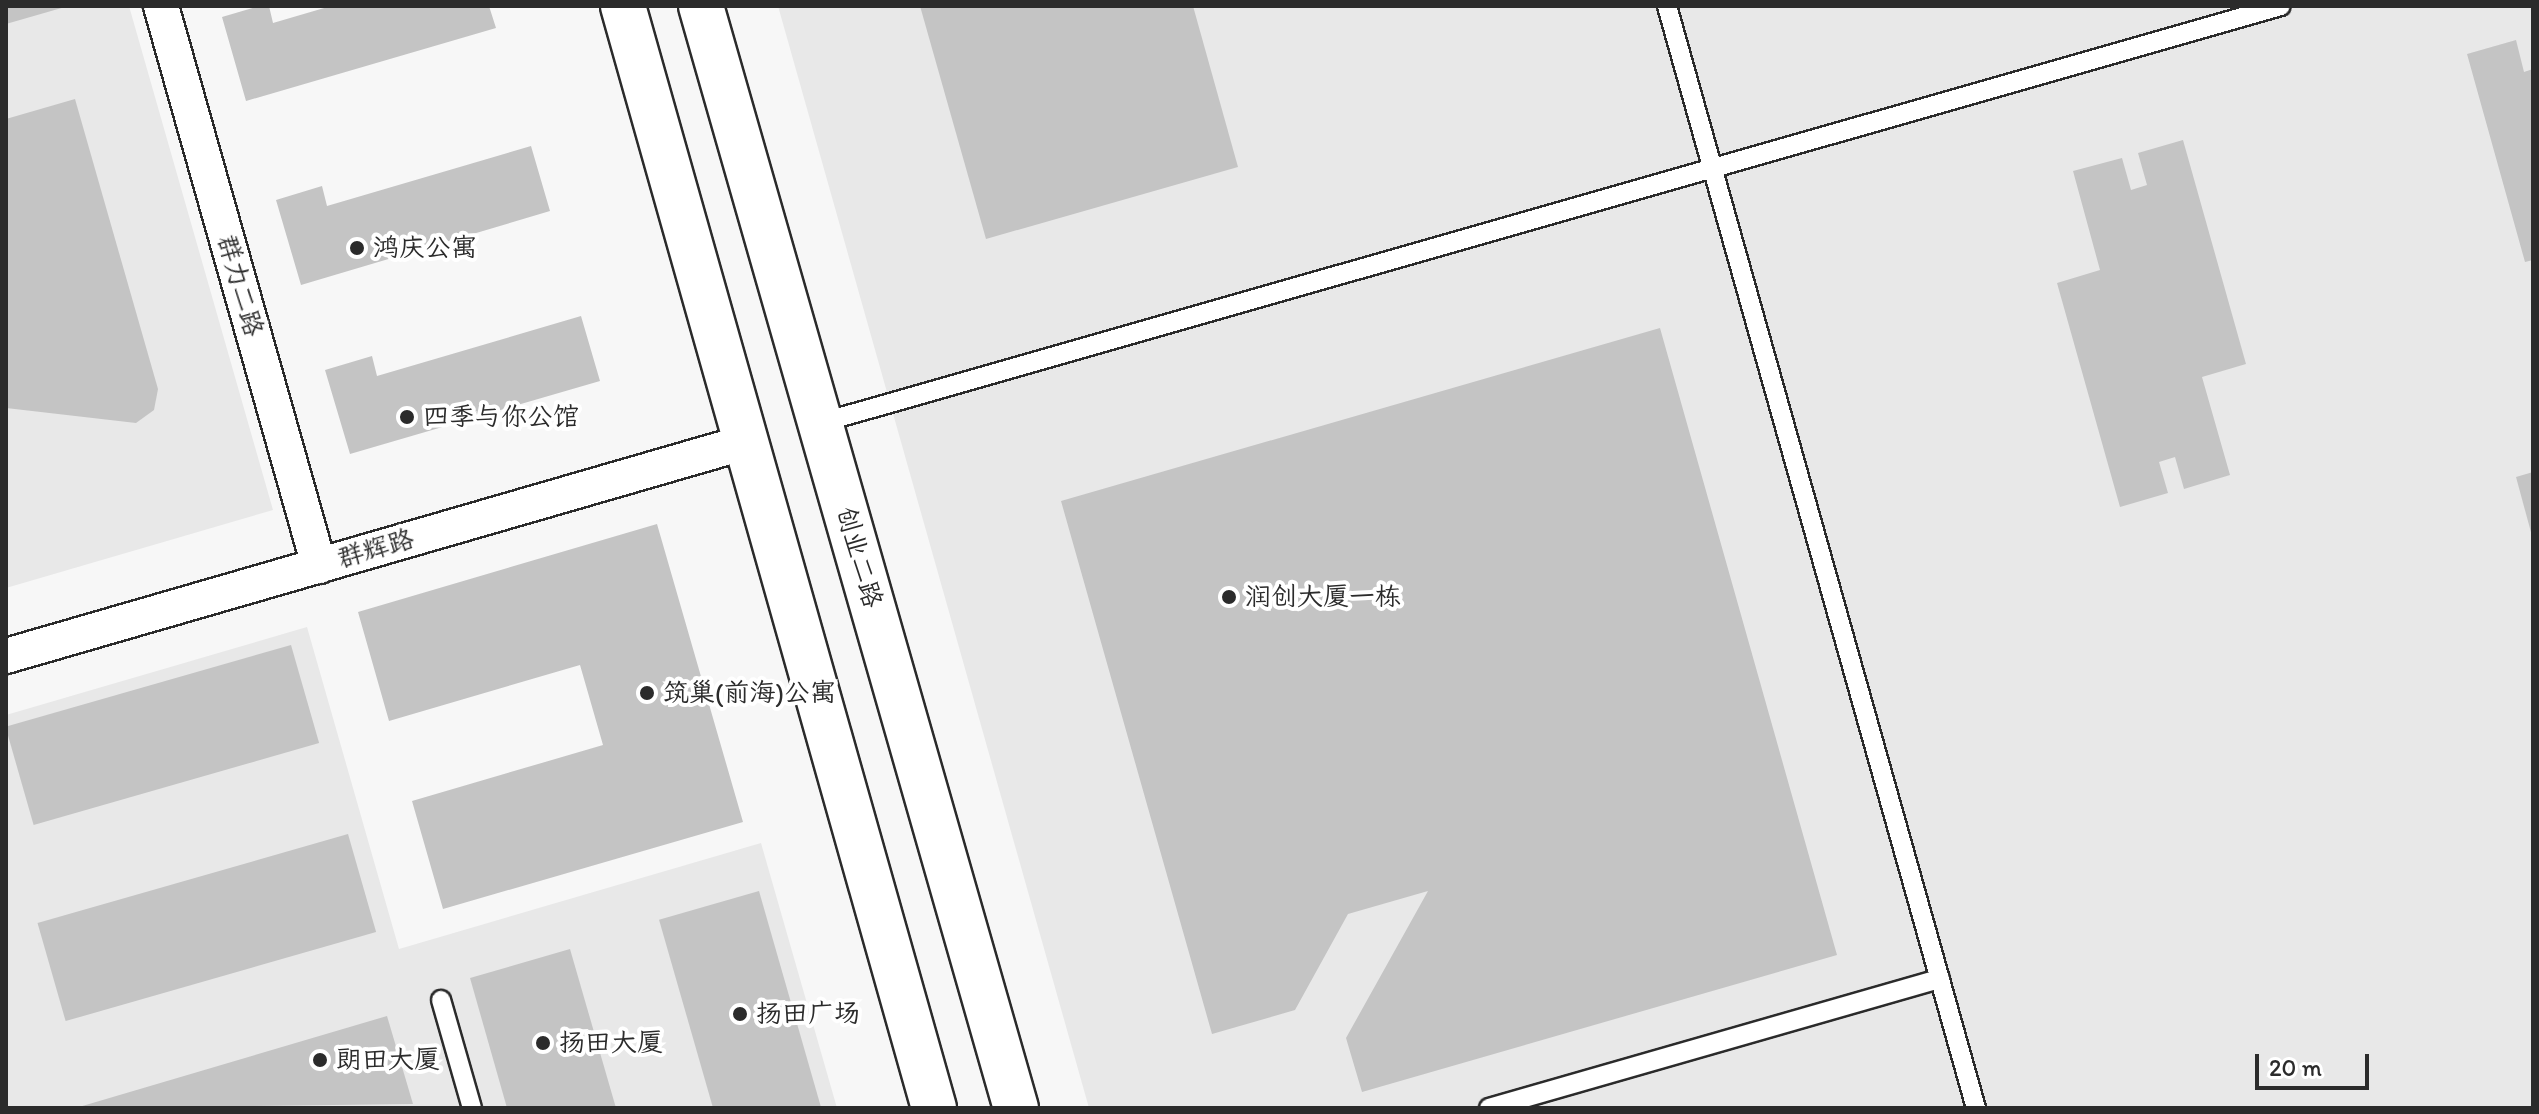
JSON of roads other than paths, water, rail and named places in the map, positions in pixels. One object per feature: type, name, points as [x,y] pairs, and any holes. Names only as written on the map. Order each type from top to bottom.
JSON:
[{"type":"main road","points":[[623,6],[934,1108]]},
{"type":"main road","name":"创业二路","points":[[701,6],[1016,1108]]},
{"type":"street","name":"群力二路","points":[[161,6],[319,566]]},
{"type":"street","name":"群辉路","points":[[6,656],[746,442]]},
{"type":"lane","points":[[1667,6],[1976,1108]]},
{"type":"lane","points":[[820,423],[2281,6]]},
{"type":"lane","points":[[1489,1108],[1940,979]]},
{"type":"lane","points":[[441,1000],[472,1108]]},
{"type":"place","name":"鸿庆公寓","points":[[357,248]]},
{"type":"place","name":"四季与你公馆","points":[[407,417]]},
{"type":"place","name":"润创大厦一栋","points":[[1229,597]]},
{"type":"place","name":"筑巢(前海)公寓","points":[[647,693]]},
{"type":"place","name":"扬田广场","points":[[740,1014]]},
{"type":"place","name":"扬田大厦","points":[[543,1043]]},
{"type":"place","name":"朗田大厦","points":[[320,1060]]}]
